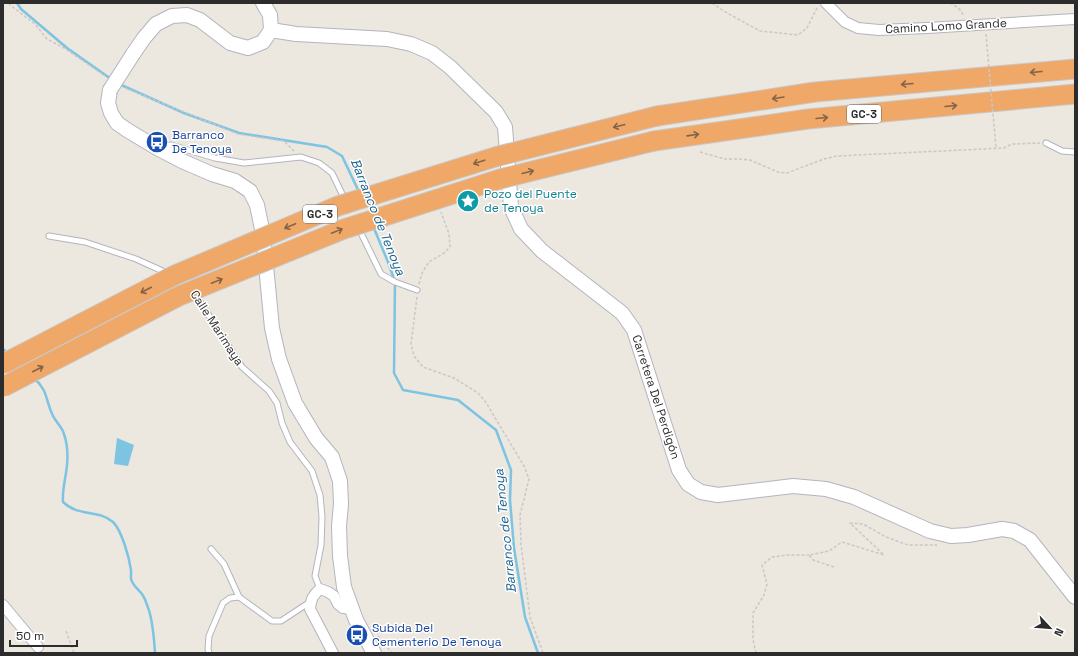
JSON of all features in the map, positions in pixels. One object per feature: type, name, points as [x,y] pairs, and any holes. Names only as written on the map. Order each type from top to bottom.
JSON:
[{"type":"highway","name":"GC-3","points":[[3,364],[175,275],[338,206],[495,157],[657,116],[815,92],[1075,69]]},
{"type":"highway","name":"GC-3","points":[[3,387],[179,296],[344,228],[500,178],[654,141],[808,119],[1075,94]]},
{"type":"street","points":[[263,3],[270,15],[271,30],[263,42],[248,48],[230,43],[200,20],[188,15],[172,16],[156,24],[144,38],[113,85],[108,103],[111,114],[117,122],[156,148],[212,174],[235,181],[250,191],[257,206],[263,234],[272,328],[279,359],[296,402],[316,438],[332,456],[340,481],[340,556],[344,587],[356,620],[374,653]]},
{"type":"street","name":"Camino Lomo Grande","points":[[826,3],[845,22],[858,28],[879,30],[1075,20]]},
{"type":"street","name":"Carretera Del Perdigón","points":[[271,30],[296,34],[387,39],[411,44],[432,53],[450,67],[496,112],[505,127],[511,207],[521,228],[542,251],[622,313],[634,330],[679,470],[688,484],[701,492],[718,495],[793,486],[826,489],[854,497],[937,533],[951,536],[968,535],[1002,529],[1014,531],[1030,540],[1075,597]]},
{"type":"street","points":[[333,653],[310,609],[314,594],[320,590],[328,592],[334,596],[338,604],[343,608],[352,609]]},
{"type":"street","points":[[3,606],[38,647]]},
{"type":"lane","points":[[1046,143],[1062,151],[1075,152]]},
{"type":"lane","points":[[156,148],[171,144],[215,158],[244,163],[301,158],[319,163],[332,173],[350,209]]},
{"type":"lane","points":[[353,216],[381,274],[395,282],[417,290]]},
{"type":"lane","points":[[49,236],[85,242],[136,259],[179,278]]},
{"type":"lane","name":"Calle Marimaya","points":[[191,288],[242,367],[269,391],[277,403],[282,423],[290,442],[312,471],[320,495],[322,517],[321,545],[315,576],[320,590]]},
{"type":"lane","points":[[211,549],[224,564],[239,597],[272,621],[281,621],[311,601]]},
{"type":"lane","points":[[209,653],[208,649],[210,636],[223,603],[230,598],[239,597]]},
{"type":"path","points":[[9,3],[34,24],[47,39],[64,48],[113,85],[238,134],[284,141],[301,158]]},
{"type":"path","points":[[712,3],[760,31],[798,35],[807,28],[820,3]]},
{"type":"path","points":[[950,3],[963,13],[964,25]]},
{"type":"path","points":[[986,34],[996,148]]},
{"type":"path","points":[[700,152],[725,160],[750,160],[778,172],[787,172],[837,156],[1004,148],[1012,144],[1046,143]]},
{"type":"path","points":[[439,206],[449,234],[450,247],[444,253],[429,262],[422,273],[417,290],[411,344],[414,356],[423,367],[454,378],[478,393],[485,401],[524,466],[529,479],[520,516],[521,544],[530,617],[543,653]]},
{"type":"path","points":[[756,653],[753,640],[753,613],[764,595],[767,584],[762,565],[772,557],[809,555],[829,551],[842,542],[884,555],[850,523],[863,524],[886,537],[908,544],[937,545]]},
{"type":"path","points":[[809,555],[813,560],[834,568]]},
{"type":"path","points":[[66,631],[74,653]]},
{"type":"water","points":[[117,438],[134,445],[128,466],[114,464]]},
{"type":"waterway","name":"Barranco de Tenoya","points":[[17,3],[21,9],[67,48],[111,79]]},
{"type":"waterway","name":"Barranco de Tenoya","points":[[119,84],[184,113],[239,133],[327,147],[342,156],[359,192]]},
{"type":"waterway","name":"Barranco de Tenoya","points":[[373,226],[395,282],[394,373],[403,390],[458,400],[496,430],[511,470],[510,500],[514,548],[525,617],[538,653]]},
{"type":"waterway","points":[[3,349],[8,354]]},
{"type":"waterway","points":[[34,378],[42,388],[53,416],[62,429],[65,438],[67,461],[63,502],[75,510],[107,518],[116,526],[127,551],[131,570],[131,579],[134,586],[143,595],[151,616],[155,653]]},
{"type":"place","name":"Barranco De Tenoya","points":[[157,142]]},
{"type":"place","name":"Pozo del Puente de Tenoya","points":[[468,201]]},
{"type":"place","name":"Subida Del Cementerio De Tenoya","points":[[357,635]]}]
